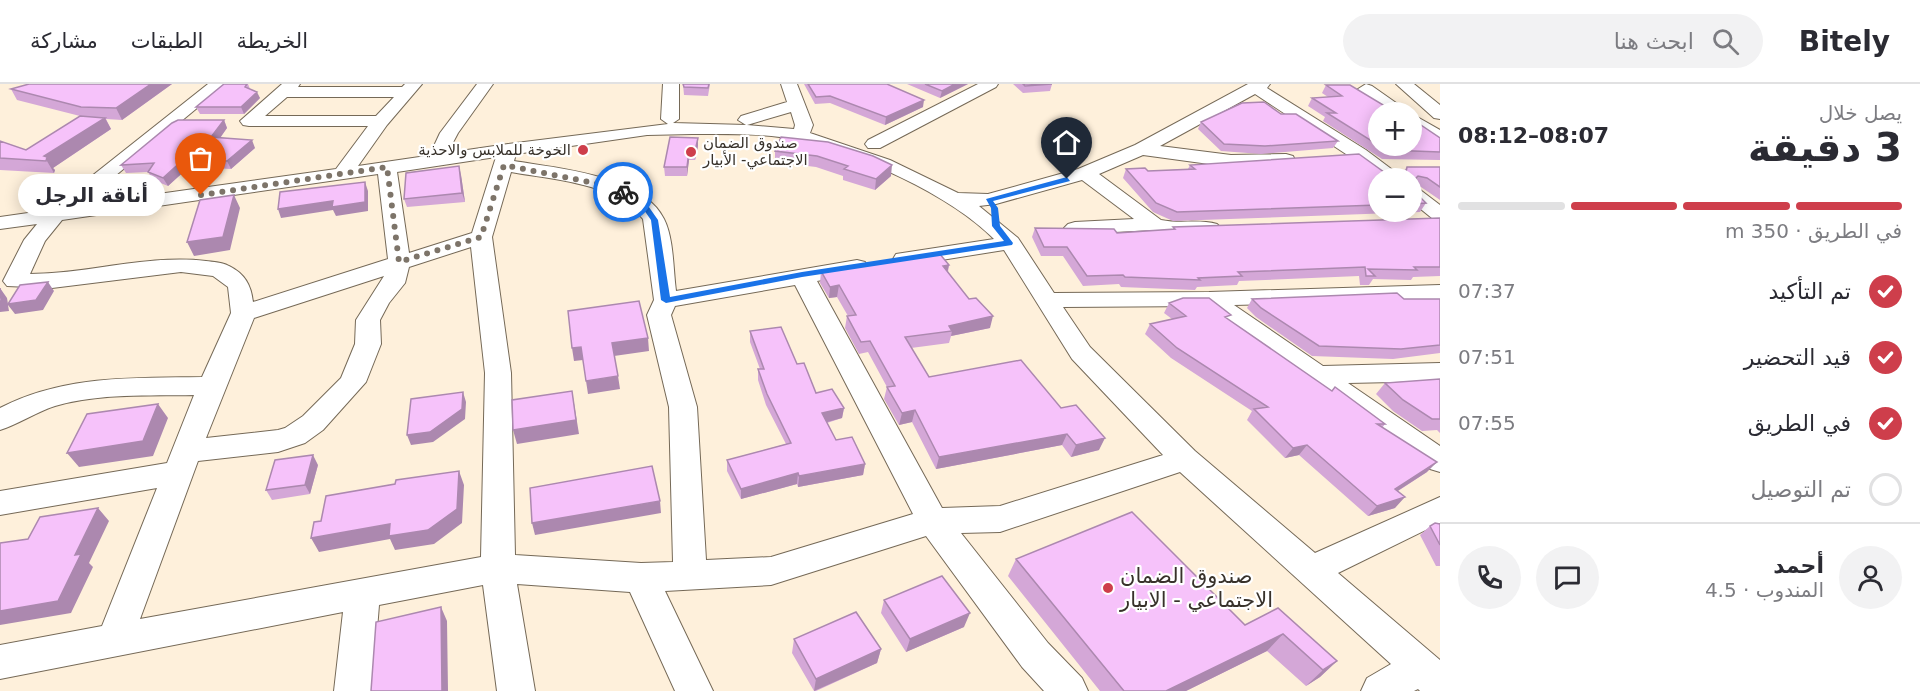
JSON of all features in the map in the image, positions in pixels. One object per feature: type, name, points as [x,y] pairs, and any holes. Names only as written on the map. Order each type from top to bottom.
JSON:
[{"type":"street","points":[[7,282],[35,240],[61,210],[218,84]]},
{"type":"street","points":[[442,148],[449,133],[485,84]]},
{"type":"street","points":[[670,120],[672,84]]},
{"type":"street","points":[[789,84],[802,130]]},
{"type":"street","points":[[874,144],[990,84]]},
{"type":"street","points":[[666,300],[802,275],[998,223],[1085,173],[1141,149],[1258,86],[1376,167],[1408,167]]},
{"type":"street","points":[[1412,86],[1440,90]]},
{"type":"street","points":[[1412,86],[1440,114]]},
{"type":"street","points":[[249,121],[287,88],[411,88]]},
{"type":"street","points":[[348,168],[381,121],[411,88]]},
{"type":"street","points":[[1366,89],[1386,102]]},
{"type":"street","points":[[922,99],[943,108]]},
{"type":"street","points":[[747,120],[796,105]]},
{"type":"street","points":[[0,223],[61,210],[348,168],[442,148],[590,127],[670,120],[747,120],[874,144],[921,164],[998,223],[1081,353],[1185,459],[1430,676]]},
{"type":"street","points":[[174,121],[195,121]]},
{"type":"street","points":[[228,121],[381,121]]},
{"type":"street","points":[[1422,126],[1440,138]]},
{"type":"street","points":[[348,168],[506,157],[613,134],[681,128],[802,130],[955,199],[998,223]]},
{"type":"street","points":[[1141,149],[1231,161],[1262,162],[1305,158]]},
{"type":"street","points":[[1326,157],[1359,154]]},
{"type":"street","points":[[506,157],[481,237],[498,373],[498,568],[516,691]]},
{"type":"street","points":[[506,157],[614,187],[641,202],[654,220],[666,300],[659,315],[683,407],[690,577]]},
{"type":"street","points":[[0,503],[278,441],[295,436],[313,423],[353,382],[368,344],[368,320],[378,301],[393,283],[399,262],[387,167]]},
{"type":"street","points":[[1085,173],[1154,224]]},
{"type":"street","points":[[1422,200],[1440,214]]},
{"type":"street","points":[[0,210],[61,210]]},
{"type":"street","points":[[1422,221],[1440,220]]},
{"type":"street","points":[[1075,228],[1154,224],[1173,229],[1231,227]]},
{"type":"street","points":[[243,313],[481,237]]},
{"type":"street","points":[[7,282],[52,281],[181,266],[220,270],[239,285],[243,313],[182,462],[114,642]]},
{"type":"street","points":[[802,275],[933,521],[1035,655],[1069,691]]},
{"type":"street","points":[[1046,300],[1209,299],[1440,292]]},
{"type":"street","points":[[1209,299],[1440,461]]},
{"type":"street","points":[[1315,375],[1440,372]]},
{"type":"street","points":[[0,420],[19,407],[70,392],[212,386]]},
{"type":"street","points":[[0,662],[498,568],[641,579],[771,571],[933,521],[1000,519],[1185,459]]},
{"type":"street","points":[[1311,570],[1440,509]]},
{"type":"street","points":[[641,579],[694,691]]},
{"type":"street","points":[[353,691],[363,593]]},
{"type":"street","points":[[1380,691],[1430,676]]},
{"type":"building","points":[[29,84],[151,84],[116,108],[81,107],[11,89]]},
{"type":"building","points":[[224,84],[247,84],[245,87],[257,92],[241,107],[196,107]]},
{"type":"building","points":[[683,84],[709,84],[708,88],[684,87]]},
{"type":"building","points":[[808,84],[887,84],[924,100],[886,117],[830,96],[816,97]]},
{"type":"building","points":[[925,84],[955,84],[942,91]]},
{"type":"building","points":[[1023,84],[1052,84],[1025,86]]},
{"type":"building","points":[[1326,85],[1350,85],[1378,102],[1368,102],[1368,139],[1327,113],[1336,113],[1312,98],[1342,96]]},
{"type":"building","points":[[1264,102],[1281,114],[1296,114],[1338,141],[1265,146],[1224,144],[1201,122],[1242,103]]},
{"type":"building","points":[[80,116],[105,118],[44,156],[47,157],[46,161],[0,158],[0,141],[26,150]]},
{"type":"building","points":[[178,120],[224,120],[211,137],[252,140],[227,161],[185,158],[163,178],[148,172],[154,163],[121,165]]},
{"type":"building","points":[[1422,126],[1440,138],[1440,152],[1422,151]]},
{"type":"building","points":[[670,137],[698,138],[695,151],[689,151],[687,167],[664,167]]},
{"type":"building","points":[[781,137],[828,142],[873,156],[892,165],[876,179],[844,169],[848,166],[817,156],[775,151]]},
{"type":"building","points":[[1359,154],[1378,168],[1368,168],[1368,205],[1177,212],[1156,203],[1126,169],[1145,168],[1148,171],[1195,169],[1190,165]]},
{"type":"building","points":[[459,166],[462,193],[404,199],[406,173]]},
{"type":"building","points":[[1407,167],[1440,167],[1440,187],[1422,177],[1422,168]]},
{"type":"building","points":[[365,182],[365,202],[332,207],[333,201],[278,209],[280,192]]},
{"type":"building","points":[[234,195],[223,237],[187,242],[200,200]]},
{"type":"building","points":[[1440,218],[1440,267],[1414,267],[1417,270],[1368,269],[1375,276],[1366,276],[1365,267],[1238,272],[1242,276],[1198,278],[1200,280],[1125,277],[1123,275],[1087,276],[1067,247],[1044,247],[1035,228],[1114,229],[1117,233],[1175,229],[1173,227],[1368,220],[1422,222],[1422,219]]},
{"type":"building","points":[[939,253],[949,265],[943,266],[969,299],[976,298],[993,316],[949,326],[952,331],[905,337],[929,377],[1021,360],[1061,408],[1076,405],[1105,438],[1076,445],[1067,434],[939,457],[915,410],[902,413],[887,387],[895,386],[870,341],[861,342],[847,316],[856,315],[839,285],[830,287],[821,271]]},
{"type":"building","points":[[48,282],[36,300],[8,304],[20,285]]},
{"type":"building","points":[[1397,293],[1404,299],[1440,299],[1440,345],[1401,349],[1319,346],[1261,308],[1252,299]]},
{"type":"building","points":[[1183,298],[1209,298],[1231,315],[1225,317],[1332,391],[1335,387],[1385,424],[1377,424],[1437,462],[1395,489],[1405,497],[1377,506],[1307,445],[1293,448],[1254,409],[1268,407],[1177,348],[1150,324],[1186,316],[1169,303]]},
{"type":"building","points":[[639,301],[648,338],[612,343],[618,376],[586,381],[581,347],[572,348],[568,311]]},
{"type":"building","points":[[781,327],[797,364],[804,363],[816,393],[832,389],[844,408],[822,413],[836,440],[852,437],[865,464],[799,476],[798,473],[741,489],[727,460],[791,443],[767,394],[758,369],[764,369],[750,331]]},
{"type":"building","points":[[1440,379],[1440,419],[1432,419],[1403,400],[1385,383]]},
{"type":"building","points":[[572,391],[576,420],[513,430],[512,400]]},
{"type":"building","points":[[463,392],[462,409],[430,432],[407,435],[411,399]]},
{"type":"building","points":[[158,404],[143,441],[67,453],[87,414]]},
{"type":"building","points":[[313,455],[305,485],[266,490],[275,460]]},
{"type":"building","points":[[652,466],[660,501],[532,523],[530,488]]},
{"type":"building","points":[[459,471],[457,509],[428,530],[389,536],[390,524],[311,538],[314,522],[321,521],[326,496],[395,484],[396,480]]},
{"type":"building","points":[[98,508],[75,555],[81,554],[58,601],[0,611],[0,543],[28,539],[40,517]]},
{"type":"building","points":[[1132,512],[1245,625],[1278,608],[1337,661],[1323,670],[1283,634],[1166,691],[1124,691],[1016,559]]},
{"type":"building","points":[[1435,523],[1440,524],[1440,545],[1430,526]]},
{"type":"building","points":[[942,576],[970,613],[910,639],[884,600]]},
{"type":"building","points":[[441,607],[442,691],[371,691],[376,622]]},
{"type":"building","points":[[856,612],[881,649],[816,679],[794,639]]},
{"type":"way so far","points":[[201,195],[387,167],[399,262],[481,237],[504,165],[614,187],[623,192]]},
{"type":"place","name":"الخوخة للملابس والاحذية","points":[[583,150]]},
{"type":"place","name":"صندوق الضمان الاجتماعي- الأبيار","points":[[691,152]]},
{"type":"place","name":"أناقة الرجل","points":[[201,195]]},
{"type":"place","name":"صندوق الضمان الاجتماعي - الابيار","points":[[1108,588]]},
{"type":"route","points":[[623,192],[641,202],[654,220],[666,300],[675,300],[802,275],[1010,243],[996,226],[995,208],[989,200],[1067,179]]}]
